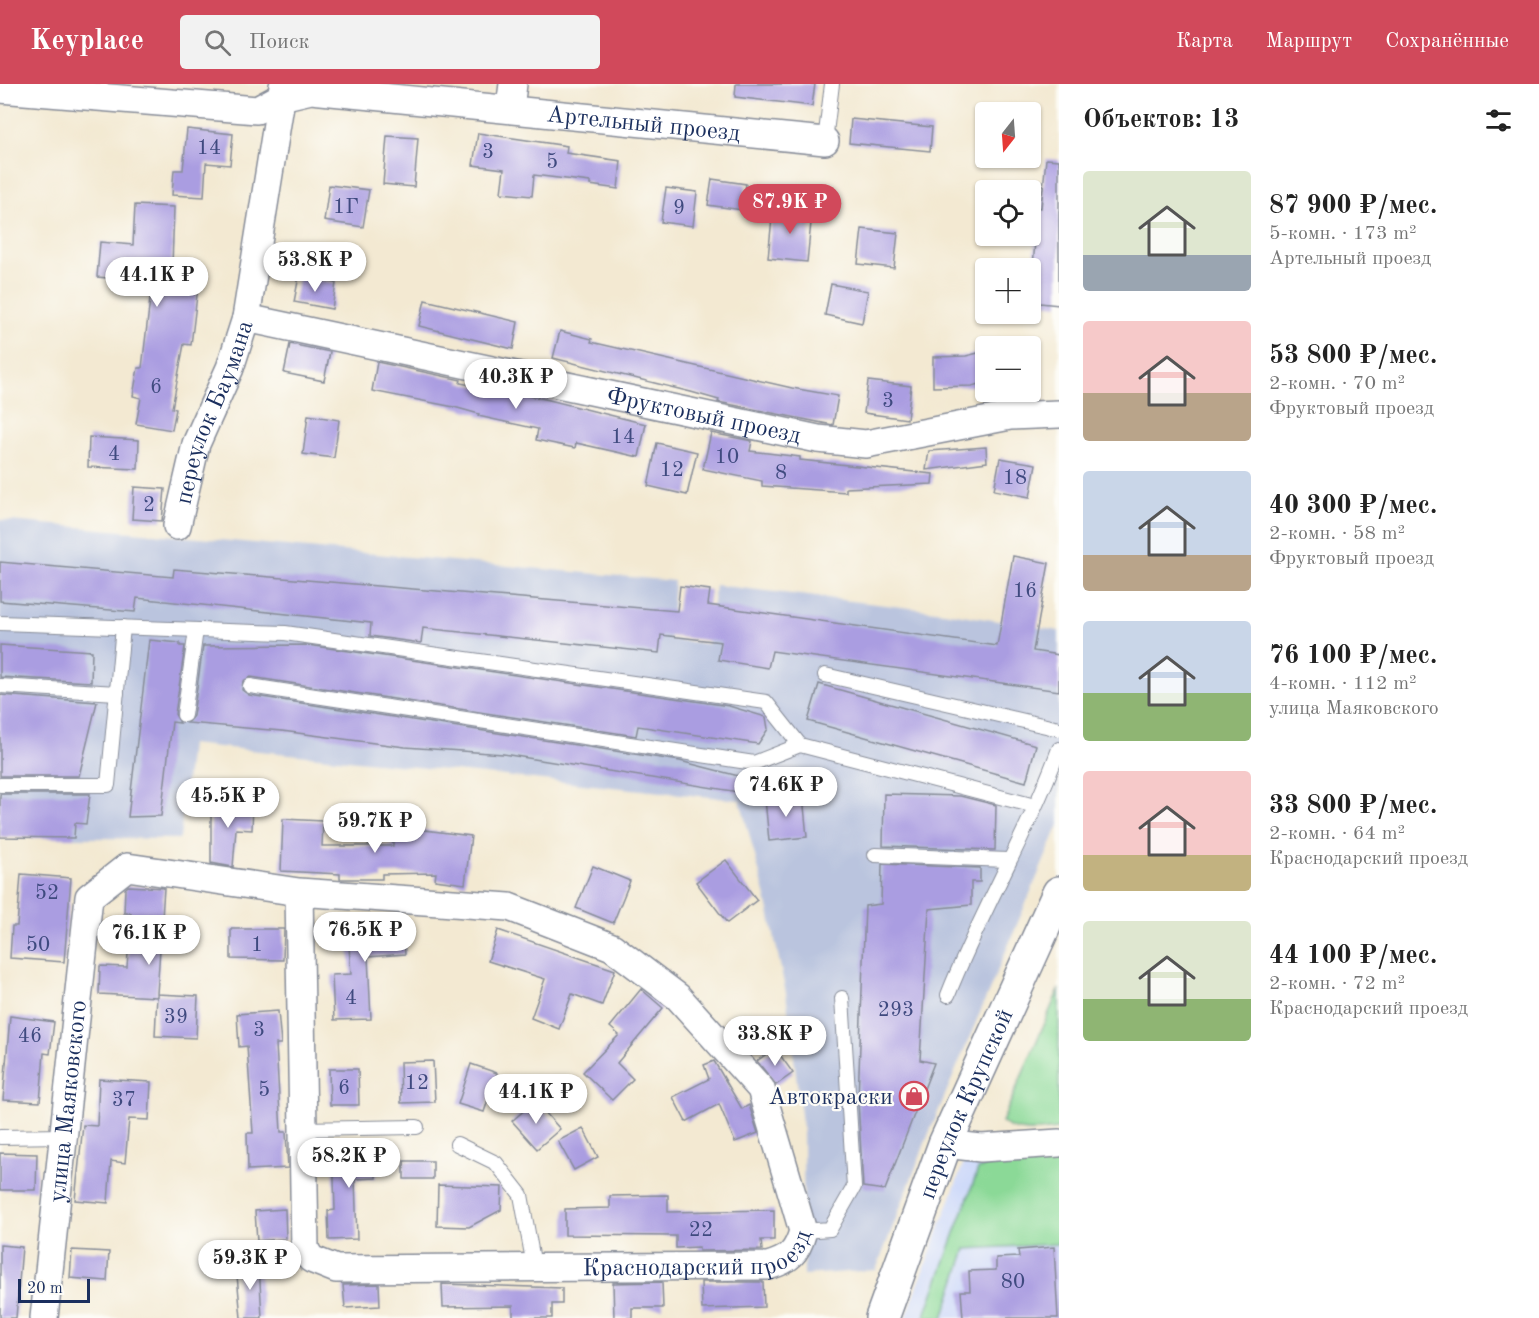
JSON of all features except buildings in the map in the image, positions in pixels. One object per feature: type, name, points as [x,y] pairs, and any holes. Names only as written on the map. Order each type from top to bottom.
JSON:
[{"type":"street","name":"Артельный проезд","points":[[0,89],[257,110],[282,90],[512,96],[825,141]]},
{"type":"street","name":"переулок Баумана","points":[[177,526],[196,444],[230,368],[246,318],[282,90]]},
{"type":"street","name":"Фруктовый проезд","points":[[246,318],[818,439],[866,444],[1010,416],[1059,414]]},
{"type":"street","name":"Краснодарский проезд","points":[[127,867],[298,892],[510,907],[612,947],[678,997],[760,1089],[803,1231],[798,1249],[786,1261],[768,1266],[336,1269],[311,1259],[305,1249],[298,892]]},
{"type":"street","name":"улица Маяковского","points":[[44,1318],[89,897],[127,867]]},
{"type":"street","name":"переулок Крупской","points":[[882,1318],[945,1144],[1059,894]]},
{"type":"street","points":[[945,1144],[981,1148],[1059,1143]]},
{"type":"lane","points":[[825,141],[832,84]]},
{"type":"lane","points":[[0,623],[285,633],[766,702],[800,745]]},
{"type":"lane","points":[[0,785],[108,785],[123,627]]},
{"type":"lane","points":[[184,715],[196,630]]},
{"type":"lane","points":[[825,675],[1059,729]]},
{"type":"lane","points":[[0,686],[117,693]]},
{"type":"lane","points":[[250,686],[754,763],[800,745],[1035,806]]},
{"type":"lane","points":[[948,995],[969,940],[1035,806],[1059,748]]},
{"type":"lane","points":[[875,855],[1008,860]]},
{"type":"lane","points":[[803,1231],[830,1229],[854,1187],[842,998]]},
{"type":"lane","points":[[301,1129],[417,1128]]},
{"type":"lane","points":[[0,1137],[64,1136]]},
{"type":"lane","points":[[457,1144],[496,1163],[521,1196],[534,1266]]},
{"type":"shaded area","points":[[0,520],[674,581],[670,639],[708,644],[715,585],[944,612],[1059,631],[1059,825],[927,1138],[876,1270],[804,1275],[803,1131],[786,993],[766,897],[740,800],[190,744],[180,839],[0,837]]},
{"type":"shaded area","points":[[1059,1153],[1059,1318],[906,1318],[964,1162]]},
{"type":"green space","points":[[1059,989],[1059,1129],[1029,1131],[1014,1129],[1002,1122]]},
{"type":"green space","points":[[1041,1158],[1059,1162],[1059,1244],[966,1249],[943,1318],[924,1318],[978,1170],[989,1163]]},
{"type":"place","name":"Автокраски","points":[[914,1096]]}]
